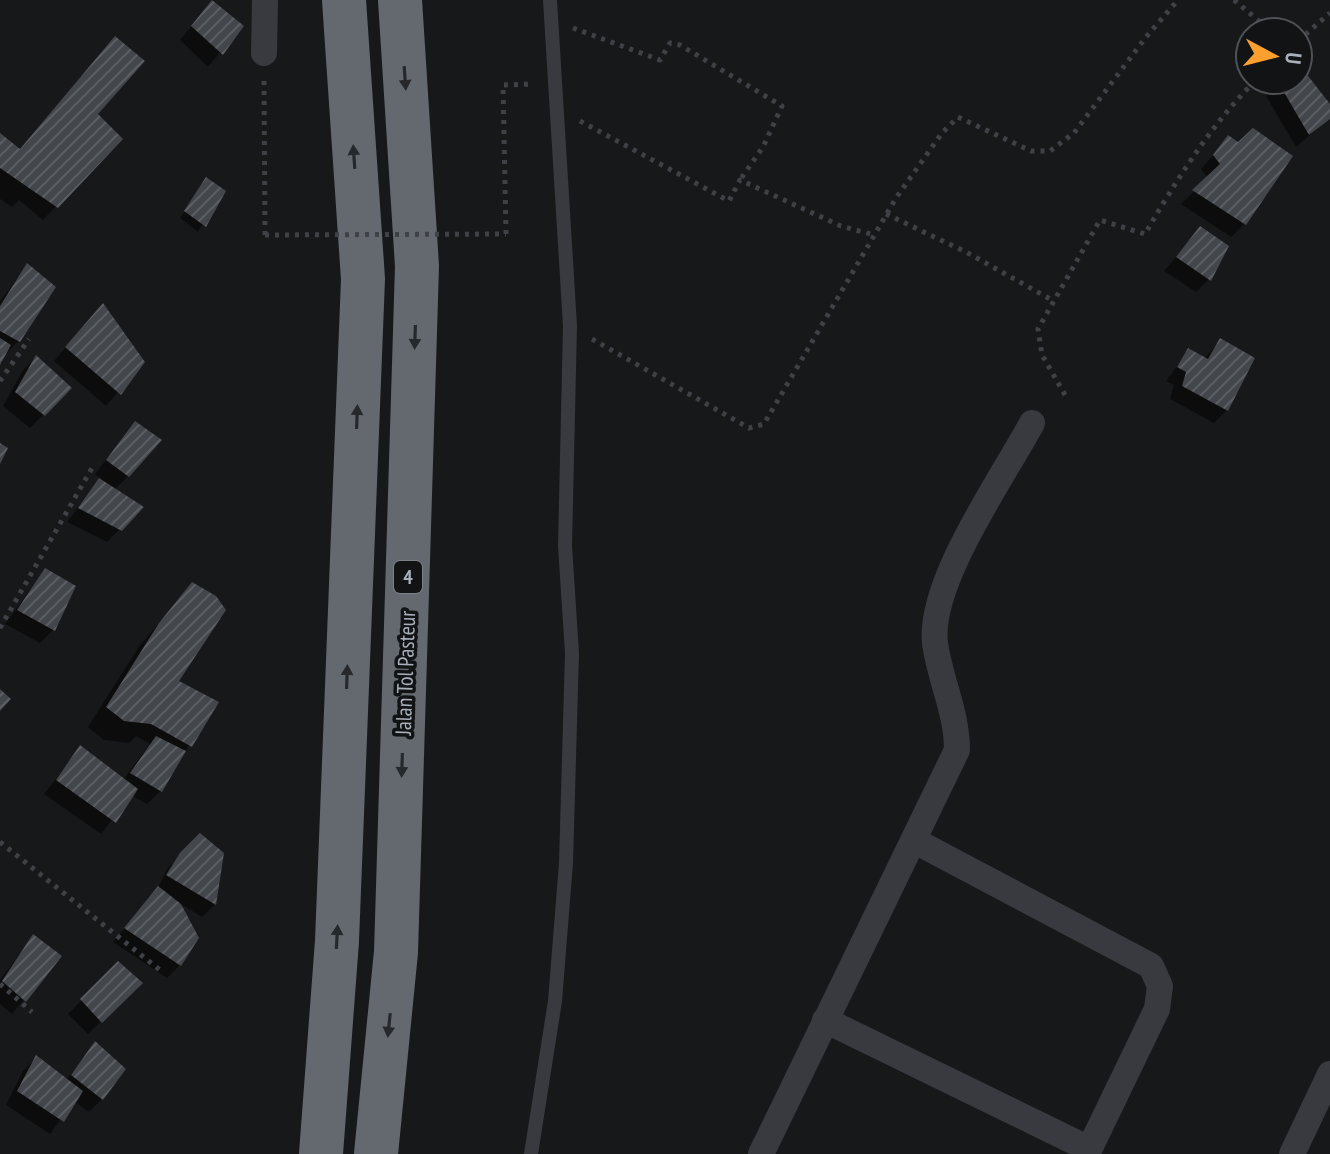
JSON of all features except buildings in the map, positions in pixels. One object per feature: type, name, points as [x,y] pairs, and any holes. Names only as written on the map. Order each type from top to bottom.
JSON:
[{"type":"highway","points":[[321,1154],[337,941],[363,279],[344,0]]},
{"type":"highway","name":"Jalan Tol Pasteur","points":[[376,1154],[396,952],[417,266],[400,0]]},
{"type":"street","points":[[264,53],[265,0]]},
{"type":"street","points":[[761,1154],[957,750],[957,727],[935,642],[935,610],[948,575],[1032,423]]},
{"type":"street","points":[[825,1020],[1088,1152],[1157,1009],[1160,986],[1151,966],[915,841]]},
{"type":"street","points":[[1292,1154],[1330,1074]]},
{"type":"lane","points":[[531,1154],[555,1001],[566,863],[572,653],[565,546],[570,326],[554,108],[550,0]]},
{"type":"path","points":[[570,326],[749,428],[757,428],[771,415],[918,164],[958,117],[1031,151],[1050,151],[1074,133],[1146,37],[1178,0]]},
{"type":"path","points":[[1234,0],[1253,16]]},
{"type":"path","points":[[1314,27],[1330,13]]},
{"type":"path","points":[[551,20],[660,60],[670,43],[680,45],[782,106],[763,147],[729,201],[554,108]]},
{"type":"path","points":[[264,53],[265,235],[506,234],[503,85],[553,83]]},
{"type":"path","points":[[1065,395],[1038,343],[1038,329],[1052,300],[1100,220],[1145,234],[1176,179],[1240,96]]},
{"type":"path","points":[[740,180],[841,226],[874,235]]},
{"type":"path","points":[[886,214],[966,252],[1052,300]]},
{"type":"path","points":[[0,381],[29,339]]},
{"type":"path","points":[[0,628],[92,468]]},
{"type":"path","points":[[0,842],[161,971]]},
{"type":"path","points":[[0,984],[32,1012]]}]
